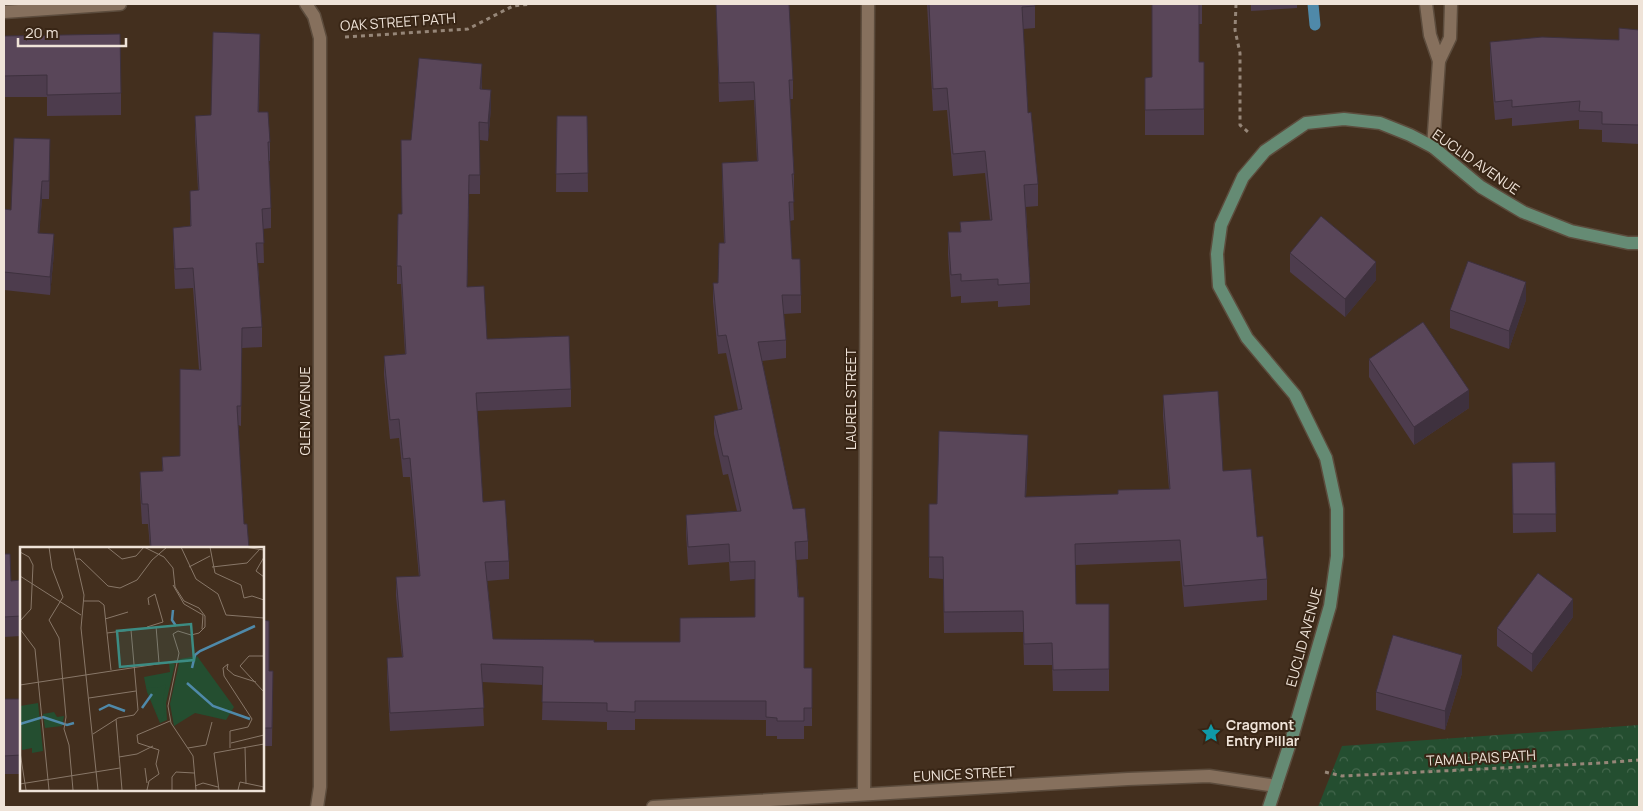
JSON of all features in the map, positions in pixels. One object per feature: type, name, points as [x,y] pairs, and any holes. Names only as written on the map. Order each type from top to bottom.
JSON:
[{"type":"street","points":[[4,12],[120,4]]},
{"type":"street","name":"GLEN AVENUE","points":[[306,4],[314,16],[320,38],[320,786],[317,807]]},
{"type":"street","name":"LAUREL STREET","points":[[864,794],[868,4]]},
{"type":"street","points":[[1426,4],[1430,35],[1439,61]]},
{"type":"street","points":[[1433,148],[1439,61],[1450,38],[1451,4]]},
{"type":"street","name":"EUCLID AVENUE","points":[[1269,807],[1330,606],[1337,556],[1337,509],[1326,458],[1295,395],[1247,338],[1219,286],[1217,254],[1221,225],[1243,177],[1265,152],[1306,122],[1344,119],[1380,123],[1410,135],[1433,148],[1481,187],[1523,212],[1571,231],[1628,243],[1639,243]]},
{"type":"street","name":"EUNICE STREET","points":[[653,807],[1209,776],[1276,786]]},
{"type":"path","name":"OAK STREET PATH","points":[[320,38],[468,29],[513,6],[531,4]]},
{"type":"path","points":[[1236,4],[1236,30],[1240,53],[1240,125],[1265,152]]},
{"type":"path","name":"TAMALPAIS PATH","points":[[1325,772],[1342,776],[1639,760]]},
{"type":"green space","points":[[1639,725],[1639,807],[1318,807],[1342,746]]},
{"type":"building","points":[[716,4],[789,4],[793,80],[789,80],[794,202],[789,202],[792,259],[800,259],[801,295],[782,295],[786,340],[758,342],[793,509],[805,508],[808,541],[795,542],[798,597],[804,597],[804,668],[812,668],[812,708],[804,708],[804,721],[777,721],[777,718],[766,717],[766,701],[635,701],[635,712],[607,711],[607,703],[542,702],[543,667],[481,664],[484,708],[390,713],[387,658],[403,657],[396,577],[420,576],[410,458],[403,459],[399,419],[390,420],[384,356],[406,354],[401,266],[397,266],[398,214],[402,214],[401,140],[411,140],[419,58],[482,64],[480,89],[491,90],[488,123],[479,122],[480,175],[469,175],[467,287],[484,286],[487,339],[569,336],[571,389],[476,393],[483,502],[505,500],[509,561],[485,562],[493,639],[680,642],[680,618],[755,617],[755,561],[730,562],[729,544],[688,547],[686,515],[741,511],[728,456],[723,456],[714,416],[742,409],[726,335],[718,336],[713,283],[718,283],[719,243],[725,243],[722,163],[758,161],[754,82],[719,83]]},
{"type":"building","points":[[929,4],[1035,4],[1035,6],[1022,7],[1028,113],[1031,112],[1038,184],[1024,185],[1030,283],[998,285],[998,279],[961,281],[961,274],[951,275],[948,232],[961,232],[960,222],[992,220],[985,151],[953,154],[947,88],[933,89]]},
{"type":"building","points":[[1152,4],[1199,4],[1199,62],[1204,62],[1204,109],[1145,110],[1145,78],[1152,77]]},
{"type":"building","points":[[1619,28],[1639,30],[1639,125],[1602,124],[1602,112],[1579,111],[1580,101],[1512,107],[1512,100],[1495,102],[1490,42],[1542,37],[1619,40]]},
{"type":"building","points":[[213,32],[260,34],[258,112],[268,112],[271,208],[262,209],[264,243],[256,243],[262,327],[242,328],[241,406],[237,406],[244,524],[247,524],[249,547],[151,547],[148,504],[142,504],[140,472],[163,471],[162,457],[180,456],[180,369],[201,370],[193,268],[175,269],[173,228],[191,226],[190,191],[199,190],[195,116],[211,115]]},
{"type":"building","points":[[120,34],[121,93],[47,95],[47,75],[4,76],[4,36]]},
{"type":"building","points":[[557,116],[587,116],[588,173],[556,174]]},
{"type":"building","points":[[14,138],[50,139],[49,181],[42,181],[38,233],[54,234],[50,277],[4,272],[4,209],[11,210]]},
{"type":"building","points":[[1321,216],[1376,262],[1345,299],[1290,253]]},
{"type":"building","points":[[1468,261],[1526,282],[1509,331],[1450,310]]},
{"type":"building","points":[[1423,322],[1469,390],[1414,427],[1369,359]]},
{"type":"building","points":[[1218,391],[1223,471],[1251,469],[1257,537],[1263,536],[1267,579],[1184,586],[1180,540],[1075,544],[1076,604],[1109,604],[1109,669],[1053,670],[1052,643],[1024,644],[1023,611],[944,612],[943,557],[929,557],[929,504],[937,504],[939,431],[1028,435],[1025,497],[1118,494],[1118,490],[1170,489],[1163,395]]},
{"type":"building","points":[[1555,462],[1556,514],[1513,514],[1512,463]]},
{"type":"building","points":[[4,554],[10,554],[11,581],[20,580],[20,616],[4,617]]},
{"type":"building","points":[[1538,573],[1573,599],[1532,654],[1497,628]]},
{"type":"building","points":[[264,620],[269,621],[269,671],[273,671],[272,728],[264,728]]},
{"type":"building","points":[[1393,635],[1462,655],[1445,711],[1376,692]]},
{"type":"building","points":[[4,699],[20,699],[20,755],[4,756]]},
{"type":"waterway","points":[[1313,4],[1315,25]]},
{"type":"place","name":"Cragmont Entry Pillar","points":[[1211,733]]}]
